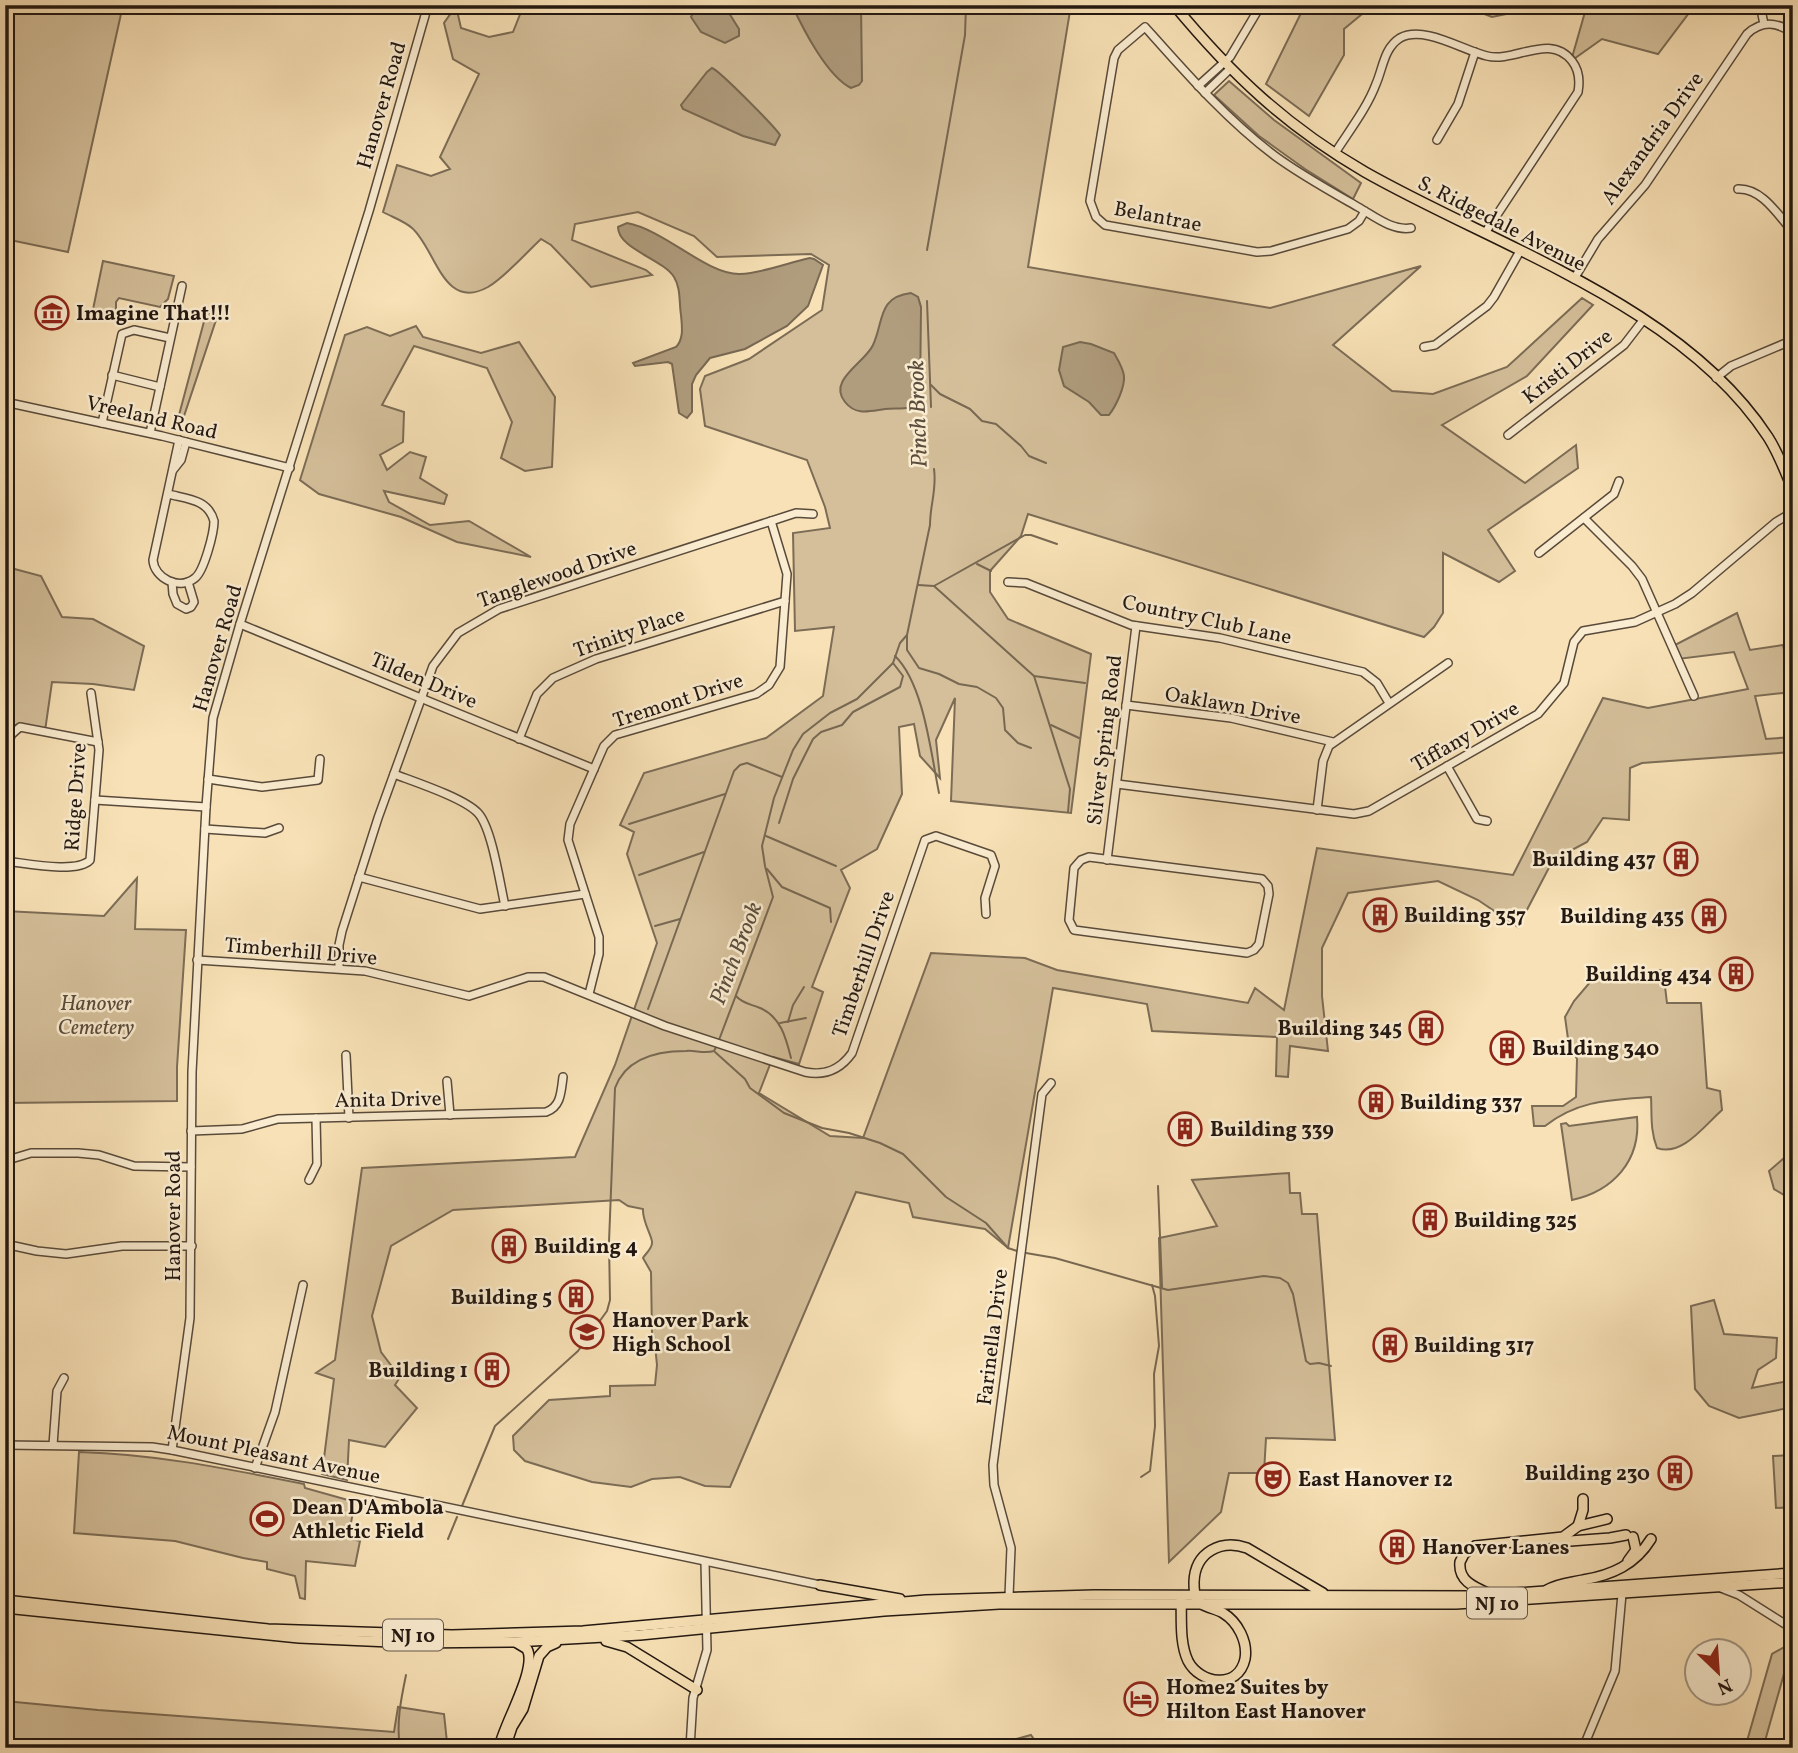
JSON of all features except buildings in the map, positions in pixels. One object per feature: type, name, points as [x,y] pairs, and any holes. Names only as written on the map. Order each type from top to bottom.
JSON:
[{"type":"main road","name":"S. Ridgedale Avenue","points":[[1174,5],[1227,66],[1258,96],[1335,153],[1407,194],[1574,279],[1644,319],[1742,402],[1768,438],[1793,490]]},
{"type":"main road","points":[[1578,1525],[1583,1500]]},
{"type":"main road","points":[[1492,1595],[1465,1581],[1462,1576],[1460,1562],[1469,1550],[1482,1545],[1563,1537],[1578,1525],[1607,1519]]},
{"type":"main road","points":[[1535,1541],[1548,1543],[1630,1536],[1636,1550],[1622,1567]]},
{"type":"main road","points":[[1543,1592],[1560,1583],[1588,1579],[1622,1567],[1638,1558],[1651,1539]]},
{"type":"main road","points":[[1181,1599],[1182,1639],[1188,1661],[1205,1678],[1217,1681],[1229,1679],[1239,1671],[1245,1660],[1243,1638],[1230,1618],[1201,1603],[1195,1594],[1195,1575],[1200,1561],[1209,1551],[1229,1544],[1247,1548],[1328,1595]]},
{"type":"main road","name":"NJ 10","points":[[5,1600],[268,1629],[409,1635],[583,1631],[925,1608],[1181,1599],[1195,1594],[1492,1595],[1793,1573]]},
{"type":"main road","name":"NJ 10","points":[[5,1608],[299,1639],[414,1643],[515,1642],[586,1639],[916,1601],[1009,1596],[1181,1599],[1201,1603],[1459,1604],[1793,1582]]},
{"type":"main road","points":[[821,1585],[916,1601]]},
{"type":"main road","points":[[586,1639],[620,1644],[696,1690]]},
{"type":"main road","points":[[505,1748],[512,1727],[523,1709],[539,1656],[547,1647],[561,1641]]},
{"type":"main road","points":[[499,1748],[530,1661],[527,1649],[515,1642]]},
{"type":"street","name":"Hanover Road","points":[[172,1450],[189,1327],[192,1246],[191,1131],[197,960],[213,718],[369,211],[428,5]]},
{"type":"street","points":[[1205,93],[1227,66],[1230,56],[1261,5]]},
{"type":"street","points":[[1760,5],[1764,24],[1778,25],[1793,33]]},
{"type":"street","name":"Alexandria Drive","points":[[1574,279],[1598,239],[1645,185],[1745,37],[1752,29],[1764,24]]},
{"type":"street","name":"Belantrae","points":[[1364,211],[1359,221],[1348,229],[1265,252],[1111,228],[1099,221],[1092,212],[1090,201],[1114,58],[1118,50],[1145,26],[1236,124],[1277,157],[1395,228],[1412,228]]},
{"type":"street","points":[[1335,153],[1376,87],[1388,51],[1396,41],[1411,34],[1424,35],[1497,57],[1545,48],[1555,49],[1571,59],[1579,79],[1575,98],[1485,233]]},
{"type":"street","points":[[1437,140],[1458,104],[1475,52]]},
{"type":"street","points":[[1198,86],[1227,66]]},
{"type":"street","points":[[1738,189],[1748,188],[1756,192],[1793,232]]},
{"type":"street","points":[[1424,347],[1435,345],[1487,306],[1520,251]]},
{"type":"street","points":[[150,433],[182,286]]},
{"type":"street","name":"Kristi Drive","points":[[1508,435],[1624,345],[1644,319]]},
{"type":"street","points":[[102,423],[120,338],[125,331],[134,330],[170,338]]},
{"type":"street","points":[[1716,378],[1731,366],[1793,340]]},
{"type":"street","points":[[112,375],[160,387]]},
{"type":"street","name":"Vreeland Road","points":[[5,402],[150,433],[290,468]]},
{"type":"street","points":[[168,494],[200,501],[211,512],[214,521],[202,569],[197,577],[188,582],[172,582],[159,574],[153,560],[173,471],[182,441]]},
{"type":"street","points":[[1539,553],[1614,494],[1619,481]]},
{"type":"street","name":"Tiffany Drive","points":[[1117,784],[1354,814],[1369,811],[1544,708],[1564,682],[1574,642],[1583,631],[1627,624],[1692,593],[1776,522],[1793,512]]},
{"type":"street","name":"Tanglewood Drive","points":[[339,968],[342,931],[394,774],[433,666],[458,633],[499,609],[796,513],[813,513]]},
{"type":"street","points":[[1584,518],[1639,575],[1694,696]]},
{"type":"street","name":"Tremont Drive","points":[[589,994],[600,946],[568,832],[604,746],[623,732],[749,696],[769,685],[780,667],[786,566],[771,521]]},
{"type":"street","points":[[172,582],[177,604],[186,608],[191,607],[194,602],[188,582]]},
{"type":"street","name":"Country Club Lane","points":[[1008,582],[1026,583],[1136,626],[1220,638],[1363,672],[1377,683],[1389,703]]},
{"type":"street","name":"Trinity Place","points":[[519,738],[537,694],[554,678],[596,659],[785,601]]},
{"type":"street","name":"Tilden Drive","points":[[240,624],[594,769]]},
{"type":"street","name":"Silver Spring Road","points":[[1107,860],[1136,626]]},
{"type":"street","points":[[1317,810],[1323,761],[1333,742],[1448,663]]},
{"type":"street","name":"Ridge Drive","points":[[5,861],[72,867],[84,865],[91,856],[98,742],[91,693]]},
{"type":"street","name":"Oaklawn Drive","points":[[1126,705],[1231,718],[1333,742]]},
{"type":"street","points":[[5,761],[11,735],[20,727],[98,742]]},
{"type":"street","points":[[208,779],[262,787],[318,780],[320,760]]},
{"type":"street","points":[[1447,766],[1477,819],[1487,821]]},
{"type":"street","points":[[394,774],[465,804],[479,814],[486,827],[505,906]]},
{"type":"street","points":[[95,800],[206,807]]},
{"type":"street","points":[[205,829],[265,833],[279,828]]},
{"type":"street","name":"Timberhill Drive","points":[[197,960],[373,972],[463,996],[477,995],[536,976],[551,978],[665,1026],[813,1074],[829,1072],[847,1060],[852,1053],[922,843],[928,837],[936,836],[991,855],[995,866],[985,898],[986,914]]},
{"type":"street","points":[[1084,858],[1107,860],[1262,880],[1268,886],[1269,894],[1257,947],[1247,953],[1074,930],[1069,920],[1074,868],[1084,858]]},
{"type":"street","points":[[359,877],[487,909],[585,894]]},
{"type":"street","points":[[346,1055],[349,1118]]},
{"type":"street","name":"Anita Drive","points":[[191,1131],[242,1129],[278,1119],[549,1112],[558,1103],[563,1077]]},
{"type":"street","points":[[447,1081],[450,1115]]},
{"type":"street","name":"Farinella Drive","points":[[1009,1596],[1011,1548],[994,1485],[993,1465],[1042,1094],[1051,1083]]},
{"type":"street","points":[[309,1180],[317,1164],[316,1118]]},
{"type":"street","points":[[11,1158],[31,1153],[78,1153],[99,1155],[134,1166],[191,1167]]},
{"type":"street","points":[[5,1244],[66,1254],[122,1246],[192,1246]]},
{"type":"street","points":[[255,1468],[275,1412],[303,1285]]},
{"type":"street","points":[[53,1446],[57,1391],[64,1378]]},
{"type":"street","name":"Mount Pleasant Avenue","points":[[5,1445],[152,1447],[172,1450],[821,1585]]},
{"type":"street","points":[[690,1748],[694,1698],[705,1663],[705,1562]]},
{"type":"street","points":[[1716,1587],[1739,1595],[1791,1628]]},
{"type":"street","points":[[1583,1748],[1615,1671],[1622,1594]]},
{"type":"green space","points":[[5,5],[123,5],[68,252],[5,239]]},
{"type":"green space","points":[[531,5],[1071,5],[1028,267],[1270,308],[1421,266],[1333,345],[1392,391],[1433,394],[1507,367],[1582,298],[1593,305],[1527,376],[1442,425],[1525,483],[1576,445],[1578,468],[1488,530],[1515,571],[1499,582],[1443,553],[1443,613],[1424,637],[1028,514],[1021,536],[990,571],[990,592],[1008,619],[1091,654],[1071,813],[951,801],[955,698],[936,740],[940,778],[920,756],[914,724],[899,727],[902,794],[877,849],[841,870],[850,888],[812,987],[823,992],[799,1064],[773,1057],[759,1093],[830,1136],[863,1138],[931,953],[1025,958],[1057,970],[1248,1003],[1255,988],[1284,1010],[1317,848],[1513,875],[1603,698],[1648,708],[1748,689],[1734,652],[1678,659],[1673,646],[1737,613],[1750,650],[1783,645],[1793,692],[1755,696],[1766,739],[1793,737],[1793,752],[1642,763],[1630,768],[1629,820],[1603,818],[1587,842],[1553,860],[1518,927],[1478,900],[1438,881],[1348,893],[1322,948],[1322,996],[1328,1051],[1290,1046],[1288,1077],[1276,1076],[1277,1037],[1152,1031],[1147,1004],[1053,988],[1008,1248],[985,1229],[913,1217],[909,1203],[856,1192],[730,1487],[705,1486],[680,1477],[652,1479],[631,1487],[592,1482],[525,1461],[514,1450],[513,1436],[549,1400],[610,1396],[610,1386],[655,1385],[657,1365],[652,1334],[651,1272],[643,1258],[651,1247],[652,1240],[643,1209],[628,1206],[619,1200],[453,1210],[391,1246],[372,1316],[381,1352],[400,1377],[395,1385],[417,1408],[385,1447],[349,1440],[347,1480],[322,1474],[334,1379],[316,1373],[335,1360],[362,1168],[575,1157],[615,1065],[657,943],[627,854],[634,832],[620,825],[644,773],[766,738],[823,696],[834,627],[795,631],[793,533],[830,528],[807,460],[705,426],[700,389],[705,376],[749,359],[822,310],[829,265],[811,254],[717,257],[694,236],[638,212],[575,224],[572,240],[646,270],[652,275],[591,287],[551,245],[541,239],[495,283],[473,293],[461,291],[451,285],[412,228],[383,212],[397,165],[431,176],[450,169],[440,157],[479,74],[453,59],[444,23],[456,6],[461,28],[489,37],[513,32],[523,7],[530,9]]},
{"type":"green space","points":[[1305,5],[1373,5],[1344,29],[1344,55],[1309,116],[1266,84]]},
{"type":"green space","points":[[1461,5],[1551,5],[1492,17]]},
{"type":"green space","points":[[1587,5],[1695,5],[1658,54],[1602,39],[1571,61]]},
{"type":"green space","points":[[1229,81],[1274,120],[1361,183],[1353,199],[1259,136],[1214,95]]},
{"type":"green space","points":[[103,261],[174,276],[168,299],[160,307],[119,298],[111,319],[91,319]]},
{"type":"green space","points":[[212,312],[217,317],[184,416],[179,415],[206,314]]},
{"type":"green space","points":[[416,326],[423,337],[481,353],[519,342],[555,397],[552,467],[525,471],[501,458],[512,422],[487,368],[414,346],[382,405],[404,412],[403,442],[380,455],[387,470],[410,452],[426,457],[420,478],[447,495],[444,504],[384,491],[389,502],[430,525],[469,521],[531,557],[457,542],[401,517],[319,494],[300,480],[345,335],[367,327],[390,336]]},
{"type":"green space","points":[[5,563],[11,568],[41,576],[62,617],[93,619],[144,646],[134,690],[52,682],[45,731],[16,725],[5,728]]},
{"type":"green space","name":"Hanover Cemetery","points":[[137,878],[135,929],[186,930],[177,1101],[5,1103],[5,911],[104,916]]},
{"type":"green space","points":[[1663,970],[1667,1003],[1701,1003],[1707,1088],[1720,1091],[1722,1110],[1684,1144],[1666,1150],[1657,1148],[1655,1141],[1651,1097],[1582,1106],[1557,1117],[1545,1126],[1534,1126],[1532,1106],[1563,1106],[1576,1097],[1577,1059],[1568,1039],[1565,1017],[1574,1001],[1597,974]]},
{"type":"green space","points":[[1637,1117],[1634,1147],[1621,1172],[1600,1189],[1572,1200],[1561,1124],[1566,1123],[1569,1126]]},
{"type":"green space","points":[[1793,1157],[1793,1196],[1784,1195],[1774,1189],[1769,1171],[1784,1158]]},
{"type":"green space","points":[[1289,1173],[1290,1193],[1300,1193],[1302,1214],[1317,1214],[1335,1440],[1266,1438],[1264,1473],[1229,1473],[1221,1512],[1169,1562],[1159,1238],[1217,1226],[1192,1180]]},
{"type":"green space","points":[[1714,1300],[1724,1334],[1777,1338],[1776,1358],[1758,1370],[1752,1388],[1793,1380],[1793,1407],[1739,1418],[1709,1406],[1695,1389],[1691,1306]]},
{"type":"green space","points":[[79,1452],[164,1459],[220,1468],[304,1484],[305,1488],[355,1502],[348,1538],[360,1541],[355,1566],[306,1561],[305,1599],[300,1598],[295,1576],[267,1569],[267,1562],[175,1541],[74,1533]]},
{"type":"green space","points":[[1793,1455],[1793,1507],[1776,1508],[1773,1456]]},
{"type":"green space","points":[[1793,1642],[1763,1748],[1745,1748],[1772,1654]]},
{"type":"green space","points":[[5,1701],[394,1732],[398,1707],[444,1714],[447,1742],[459,1748],[5,1748]]},
{"type":"green space","points":[[1031,1735],[1040,1748],[927,1748],[997,1744]]},
{"type":"shaded area","points":[[697,5],[724,5],[739,29],[739,36],[725,43],[701,32],[691,17]]},
{"type":"shaded area","points":[[792,5],[861,5],[862,81],[859,85],[851,88],[833,73],[809,39]]},
{"type":"shaded area","points":[[712,68],[776,130],[780,135],[775,145],[743,136],[683,109],[681,105]]},
{"type":"shaded area","points":[[627,223],[656,234],[700,260],[727,272],[757,272],[810,258],[823,265],[808,306],[787,326],[745,349],[710,358],[692,384],[692,412],[687,418],[679,413],[672,364],[668,362],[635,366],[633,363],[676,347],[682,328],[679,291],[674,277],[661,265],[625,242],[618,227]]},
{"type":"shaded area","points":[[911,293],[918,297],[921,307],[920,400],[904,408],[864,412],[854,409],[845,402],[841,394],[844,379],[869,352],[887,305],[900,295]]},
{"type":"shaded area","points":[[1080,342],[1114,353],[1121,367],[1123,385],[1109,415],[1101,415],[1089,402],[1064,386],[1059,370],[1063,347]]},
{"type":"waterway","name":"Pinch Brook","points":[[927,250],[965,35],[966,5]]},
{"type":"waterway","name":"Pinch Brook","points":[[927,301],[931,407]]},
{"type":"waterway","points":[[931,385],[940,394],[970,409],[982,421],[996,424],[1029,456],[1046,463]]},
{"type":"waterway","name":"Pinch Brook","points":[[719,1040],[773,897],[762,846],[774,798],[793,750],[803,734],[830,713],[857,699],[893,663],[900,643],[907,635],[930,525],[934,469]]},
{"type":"waterway","points":[[934,586],[1025,535],[1057,544]]},
{"type":"waterway","points":[[977,564],[991,571]]},
{"type":"waterway","points":[[918,585],[934,586],[1034,676],[1070,789],[1068,812]]},
{"type":"waterway","points":[[907,635],[907,650],[919,668],[959,684],[977,687],[996,698],[1003,708],[1005,730],[1018,743],[1031,748]]},
{"type":"waterway","points":[[895,656],[905,668],[920,701],[939,793]]},
{"type":"waterway","points":[[779,823],[793,779],[813,739],[821,732],[842,725],[853,712],[900,687],[903,676],[893,663]]},
{"type":"waterway","points":[[1034,676],[1085,683]]},
{"type":"waterway","points":[[1051,725],[1079,738]]},
{"type":"waterway","points":[[648,1009],[734,771],[747,763],[782,777]]},
{"type":"waterway","points":[[629,824],[725,794]]},
{"type":"waterway","points":[[766,836],[836,866]]},
{"type":"waterway","points":[[639,875],[704,852]]},
{"type":"waterway","points":[[767,869],[782,887],[830,908],[831,922]]},
{"type":"waterway","points":[[655,926],[680,919]]},
{"type":"waterway","points":[[788,1022],[793,1005],[804,987]]},
{"type":"waterway","points":[[736,996],[773,1017],[785,1036],[791,1058]]},
{"type":"waterway","points":[[780,1023],[806,1018]]},
{"type":"waterway","name":"Pinch Brook","points":[[462,1506],[495,1426],[578,1351],[607,1311],[610,1300],[609,1242],[615,1088],[620,1078],[634,1063],[643,1058],[675,1051],[710,1052],[714,1051],[717,1045]]},
{"type":"waterway","points":[[715,1052],[745,1079],[750,1088],[784,1113],[822,1128],[880,1143],[903,1154],[946,1197],[986,1223],[1008,1248],[1017,1251]]},
{"type":"waterway","points":[[1158,1186],[1162,1287]]},
{"type":"waterway","points":[[1026,1253],[1055,1258],[1168,1290],[1264,1276],[1280,1278],[1288,1283],[1293,1294],[1306,1361],[1310,1364],[1331,1366]]},
{"type":"waterway","points":[[1141,1477],[1150,1471],[1155,1426],[1154,1374],[1159,1346],[1152,1285]]},
{"type":"waterway","name":"Pinch Brook","points":[[448,1539],[457,1517]]},
{"type":"waterway","name":"Pinch Brook","points":[[400,1748],[399,1720],[406,1675]]},
{"type":"place","name":"Imagine That!!!","points":[[52,313]]},
{"type":"place","name":"Building 437","points":[[1681,859]]},
{"type":"place","name":"Building 357","points":[[1380,915]]},
{"type":"place","name":"Building 435","points":[[1709,916]]},
{"type":"place","name":"Building 434","points":[[1736,974]]},
{"type":"place","name":"Building 345","points":[[1426,1028]]},
{"type":"place","name":"Building 340","points":[[1507,1048]]},
{"type":"place","name":"Building 337","points":[[1376,1102]]},
{"type":"place","name":"Building 339","points":[[1185,1129]]},
{"type":"place","name":"Building 325","points":[[1430,1220]]},
{"type":"place","name":"Building 4","points":[[509,1246]]},
{"type":"place","name":"Building 5","points":[[576,1297]]},
{"type":"place","name":"Hanover Park High School","points":[[587,1332]]},
{"type":"place","name":"Building 317","points":[[1390,1345]]},
{"type":"place","name":"Building 1","points":[[492,1370]]},
{"type":"place","name":"Building 230","points":[[1675,1473]]},
{"type":"place","name":"East Hanover 12","points":[[1273,1479]]},
{"type":"place","name":"Dean D'Ambola Athletic Field","points":[[267,1519]]},
{"type":"place","name":"Hanover Lanes","points":[[1397,1547]]},
{"type":"place","name":"Home2 Suites by Hilton East Hanover","points":[[1141,1699]]}]
